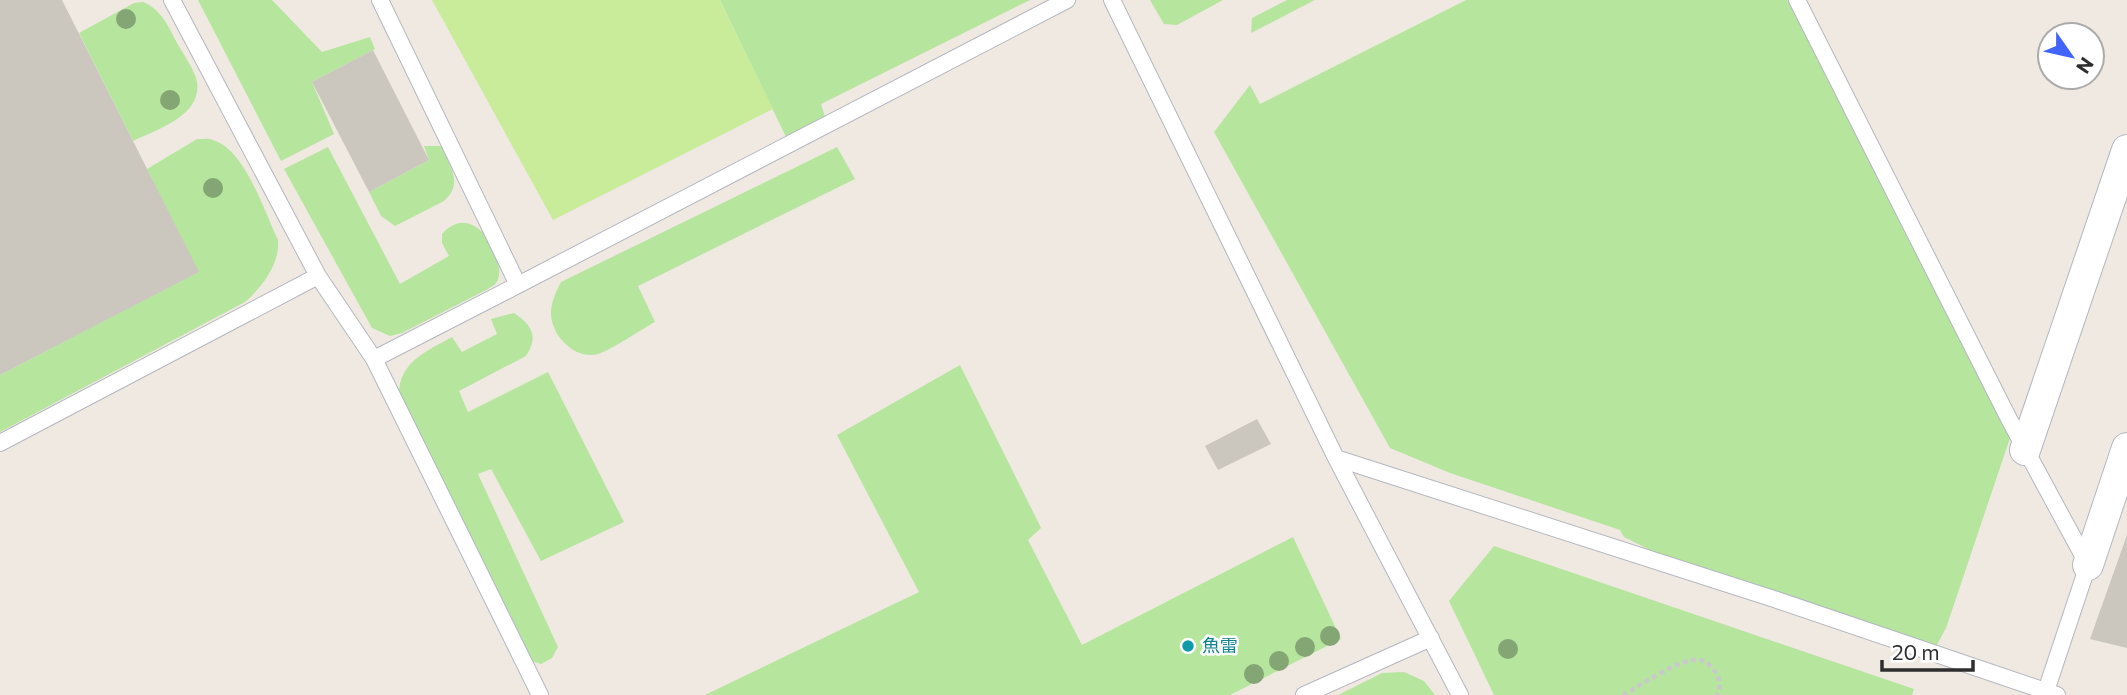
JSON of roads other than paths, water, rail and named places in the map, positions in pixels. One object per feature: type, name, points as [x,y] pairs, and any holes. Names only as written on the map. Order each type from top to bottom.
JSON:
[{"type":"street","points":[[2025,450],[2127,150]]},
{"type":"street","points":[[2088,565],[2127,448]]},
{"type":"lane","points":[[172,0],[318,276],[374,359],[540,695]]},
{"type":"lane","points":[[380,0],[518,285]]},
{"type":"lane","points":[[374,359],[1067,0]]},
{"type":"lane","points":[[1112,0],[1336,458],[1460,695]]},
{"type":"lane","points":[[1336,458],[1761,594],[2051,693],[2088,565],[2025,450],[1797,0]]},
{"type":"lane","points":[[0,443],[318,276]]},
{"type":"lane","points":[[1304,695],[1431,638]]},
{"type":"place","name":"魚雷","points":[[1188,646]]}]
